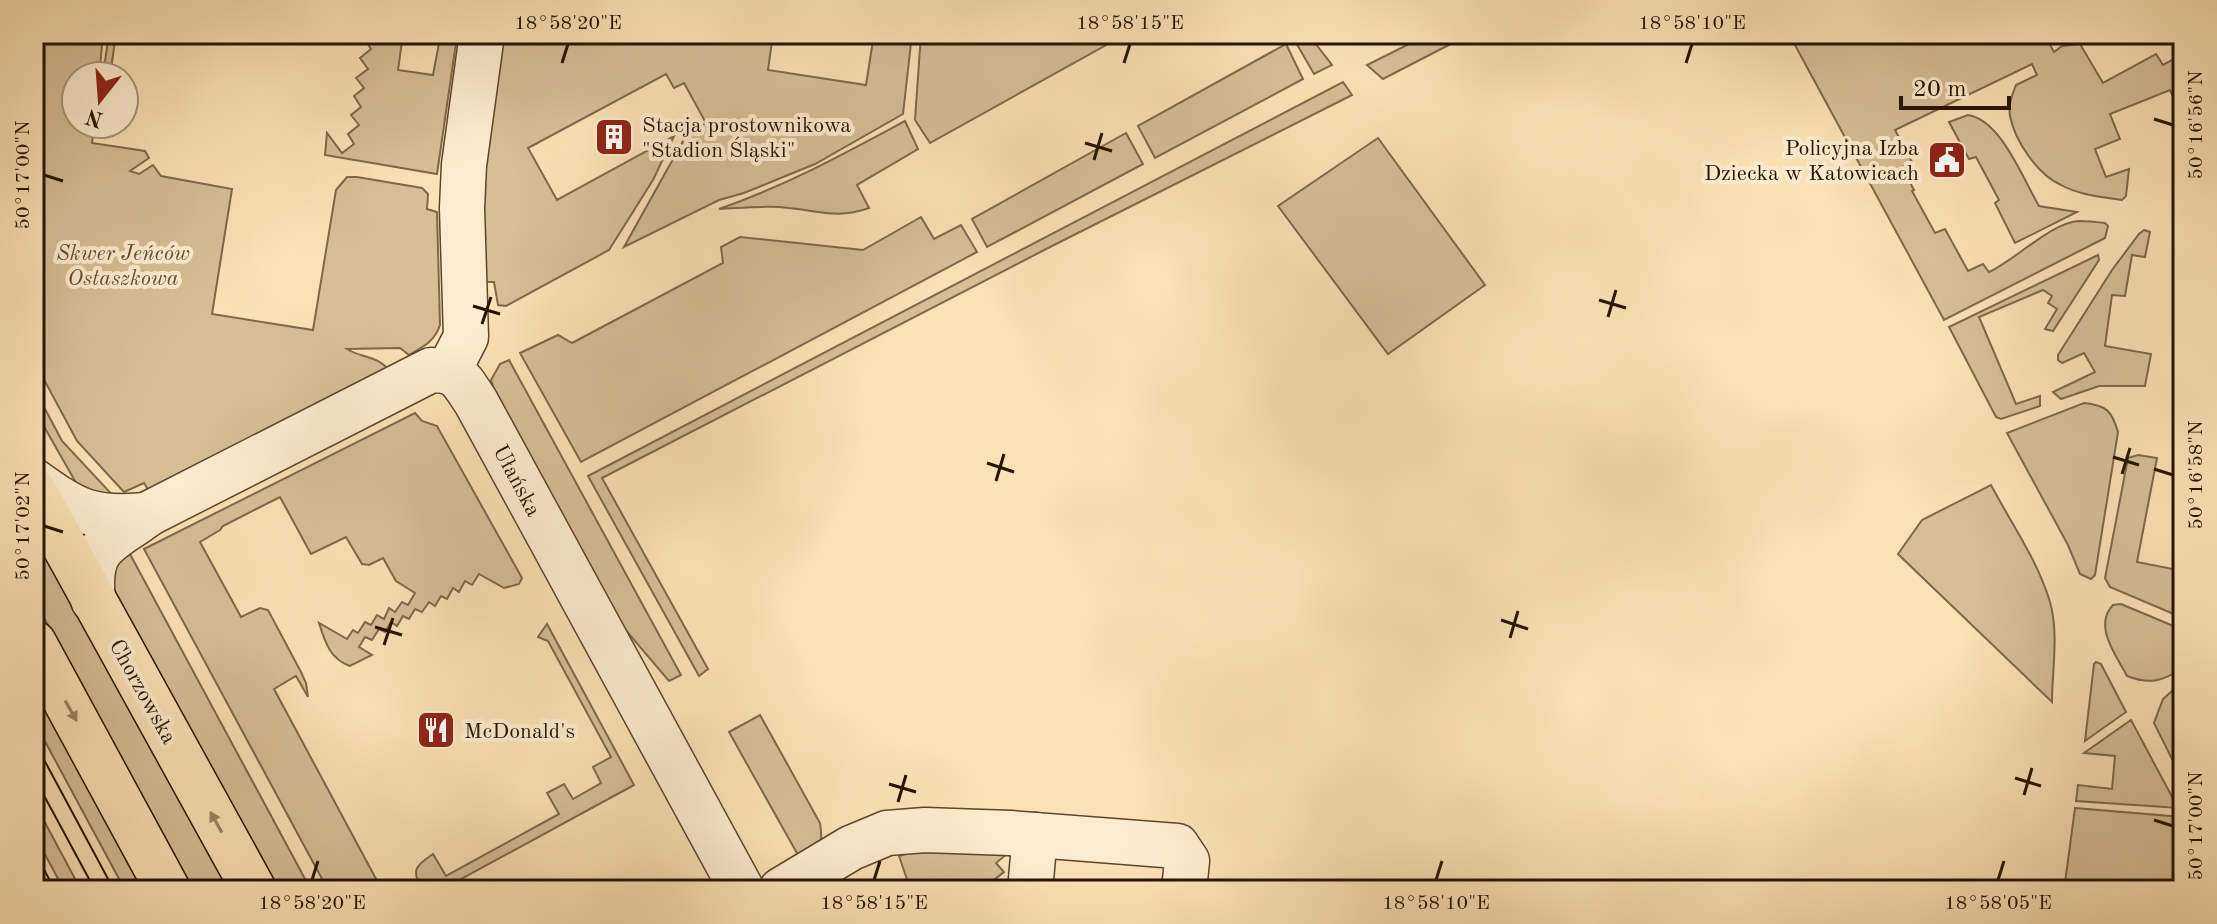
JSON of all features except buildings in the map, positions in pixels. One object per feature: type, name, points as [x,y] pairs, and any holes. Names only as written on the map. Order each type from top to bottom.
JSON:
[{"type":"main road","name":"Chorzowska","points":[[34,491],[254,890]]},
{"type":"main road","points":[[34,643],[168,890]]},
{"type":"street","points":[[93,600],[93,561],[107,543],[147,515],[431,370],[449,370],[466,337],[463,179],[482,34]]},
{"type":"street","name":"Ułańska","points":[[449,370],[460,378],[476,402],[742,890]]},
{"type":"street","points":[[34,481],[62,501],[88,514],[147,515]]},
{"type":"street","points":[[781,890],[851,848],[887,833],[925,830],[1177,846],[1187,861],[1184,890]]},
{"type":"street","points":[[1030,890],[1035,835]]},
{"type":"green space","name":"Skwer Jeńców Ostaszkowa","points":[[34,34],[103,34],[101,60],[60,60],[60,140],[92,140],[92,143],[145,151],[149,158],[130,171],[139,174],[153,165],[161,176],[232,189],[212,314],[313,330],[336,190],[347,177],[422,188],[428,194],[427,209],[437,212],[440,325],[432,339],[409,355],[400,348],[347,349],[376,360],[390,372],[150,493],[144,483],[124,492],[77,441],[34,361]]},
{"type":"green space","name":"Skwer Jeńców Ostaszkowa","points":[[109,34],[116,34],[112,60],[105,60]]},
{"type":"green space","points":[[361,34],[403,34],[398,70],[433,75],[440,38],[456,43],[437,174],[325,155],[327,133],[342,153],[354,144],[348,134],[359,125],[351,115],[361,107],[354,96],[364,88],[356,78],[368,69],[360,58],[371,49]]},
{"type":"green space","points":[[499,34],[773,34],[768,70],[866,85],[874,34],[912,34],[903,114],[815,164],[719,200],[624,247],[687,134],[706,123],[684,83],[674,88],[666,74],[528,148],[557,200],[674,136],[653,180],[609,250],[506,306],[498,305],[494,282],[479,282],[477,176]]},
{"type":"green space","points":[[921,34],[1126,34],[930,143],[915,120]]},
{"type":"green space","points":[[1291,34],[1308,34],[1332,65],[1314,74]]},
{"type":"green space","points":[[1429,34],[1470,34],[1383,79],[1367,65]]},
{"type":"green space","points":[[1789,34],[2044,34],[2054,52],[2062,46],[2080,44],[2103,83],[2156,54],[2163,65],[2183,54],[2182,111],[2170,90],[2110,114],[2120,139],[2095,149],[2106,177],[2129,169],[2126,196],[2122,200],[2068,188],[2052,180],[2028,156],[2013,126],[2010,108],[2016,85],[2037,75],[2032,64],[1895,130],[1912,162],[1902,167],[1912,191],[1935,233],[1945,229],[1968,271],[1983,264],[1989,272],[2068,223],[2089,221],[2108,226],[2105,238],[1944,320]]},
{"type":"green space","points":[[1286,44],[1303,79],[1155,158],[1138,126]]},
{"type":"green space","points":[[1343,82],[1352,95],[602,478],[708,669],[699,676],[588,476]]},
{"type":"green space","points":[[1968,115],[1980,119],[2001,139],[2039,206],[2077,212],[2015,243],[1995,203],[1999,200],[1976,157],[1969,159],[1949,122]]},
{"type":"green space","points":[[905,121],[918,149],[857,185],[869,208],[838,214],[772,207],[719,209],[791,180]]},
{"type":"green space","points":[[1126,133],[1143,164],[987,247],[972,219]]},
{"type":"green space","points":[[1378,138],[1485,285],[1388,354],[1278,206]]},
{"type":"green space","points":[[921,217],[934,239],[961,225],[977,252],[581,462],[520,353],[558,335],[572,343],[723,263],[721,247],[740,237],[863,250]]},
{"type":"green space","points":[[2144,230],[2150,232],[2145,257],[2132,255],[2125,296],[2112,295],[2105,346],[2151,354],[2145,386],[2099,386],[2061,399],[2053,392],[2095,372],[2084,353],[2062,363],[2058,355],[2112,270]]},
{"type":"green space","points":[[2098,255],[2099,260],[2053,331],[2045,329],[2057,309],[2048,303],[2052,296],[2043,290],[1979,317],[2016,404],[2040,396],[2040,406],[2001,419],[1996,417],[1949,327]]},
{"type":"green space","points":[[509,360],[681,675],[669,681],[617,620],[497,398],[491,380],[500,364]]},
{"type":"green space","points":[[34,388],[62,441],[119,502],[85,491],[75,481],[34,409]]},
{"type":"green space","points":[[2084,403],[2107,410],[2118,432],[2095,575],[2091,579],[2080,574],[2068,545],[2007,433]]},
{"type":"green space","points":[[415,413],[422,421],[437,426],[522,578],[519,584],[504,588],[479,574],[472,585],[465,581],[459,592],[453,588],[447,599],[441,596],[435,606],[429,602],[422,612],[415,609],[409,619],[403,616],[397,626],[391,622],[385,632],[379,629],[372,640],[365,637],[359,647],[372,655],[350,666],[333,654],[319,623],[347,639],[353,630],[358,633],[365,622],[371,625],[377,615],[384,619],[389,608],[395,612],[402,602],[408,605],[415,593],[396,581],[383,558],[369,565],[362,564],[346,537],[311,554],[280,497],[223,526],[200,542],[241,617],[260,608],[268,610],[301,672],[308,697],[296,676],[274,689],[382,890],[328,890],[144,549]]},
{"type":"green space","points":[[2138,455],[2157,458],[2137,562],[2183,571],[2183,618],[2110,587],[2105,578],[2128,458]]},
{"type":"green space","points":[[1991,485],[2031,557],[2050,602],[2055,639],[2052,702],[1898,554],[1922,520]]},
{"type":"green space","points":[[34,531],[230,890],[191,890],[34,599]]},
{"type":"green space","points":[[124,543],[311,890],[275,890],[111,591],[110,574]]},
{"type":"green space","points":[[2121,604],[2183,630],[2183,668],[2156,680],[2127,676],[2112,650],[2105,622],[2113,605]]},
{"type":"green space","points":[[547,624],[634,785],[441,890],[422,890],[417,869],[433,854],[446,876],[559,814],[547,793],[564,784],[573,799],[601,783],[593,767],[611,757],[548,641],[538,637]]},
{"type":"green space","points":[[2094,664],[2101,664],[2126,712],[2085,741]]},
{"type":"green space","points":[[2183,681],[2183,781],[2154,723],[2163,699]]},
{"type":"green space","points":[[34,685],[145,890],[125,890],[34,721]]},
{"type":"green space","points":[[760,715],[820,823],[819,847],[803,864],[729,732]]},
{"type":"green space","points":[[2131,720],[2178,808],[2076,801],[2078,785],[2112,789],[2115,756],[2084,753]]},
{"type":"green space","points":[[34,802],[81,890],[64,890],[34,834]]},
{"type":"green space","points":[[2075,808],[2182,817],[2183,890],[2064,890]]},
{"type":"green space","points":[[919,850],[1007,854],[996,863],[1004,872],[990,883],[996,890],[907,890],[910,888],[899,856]]},
{"type":"tram line","points":[[34,741],[114,890]]},
{"type":"tram line","points":[[34,777],[95,890]]},
{"type":"tram line","points":[[34,851],[55,890]]},
{"type":"place","name":"Stacja prostownikowa \"Stadion Śląski\"","points":[[614,137]]},
{"type":"place","name":"Policyjna Izba Dziecka w Katowicach","points":[[1947,160]]},
{"type":"place","name":"McDonald's","points":[[436,730]]}]
